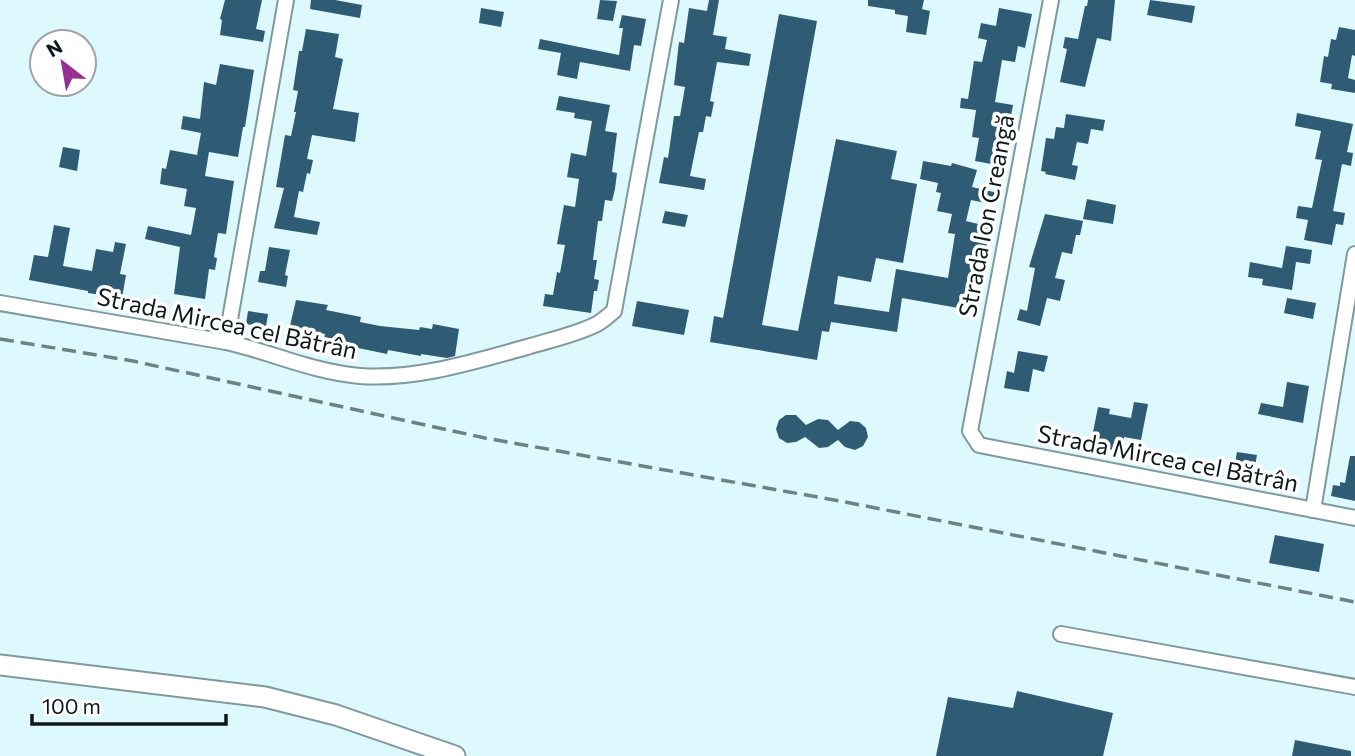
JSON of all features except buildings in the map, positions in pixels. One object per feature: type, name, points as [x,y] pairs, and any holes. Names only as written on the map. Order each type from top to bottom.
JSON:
[{"type":"main road","points":[[0,665],[265,697],[336,715],[455,756]]},
{"type":"street","points":[[226,342],[286,0]]},
{"type":"street","name":"Strada Mircea cel Bătrân","points":[[0,303],[226,342],[338,373],[368,376],[404,375],[498,355],[577,332],[601,322],[614,311],[671,0]]},
{"type":"street","name":"Strada Ion Creangă","points":[[974,440],[970,431],[1051,0]]},
{"type":"street","points":[[1313,510],[1355,254]]},
{"type":"street","name":"Strada Mircea cel Bătrân","points":[[974,440],[979,445],[1355,518]]},
{"type":"street","points":[[1061,634],[1355,687]]},
{"type":"railway","points":[[0,339],[133,361],[485,438],[840,501],[1355,602]]}]
